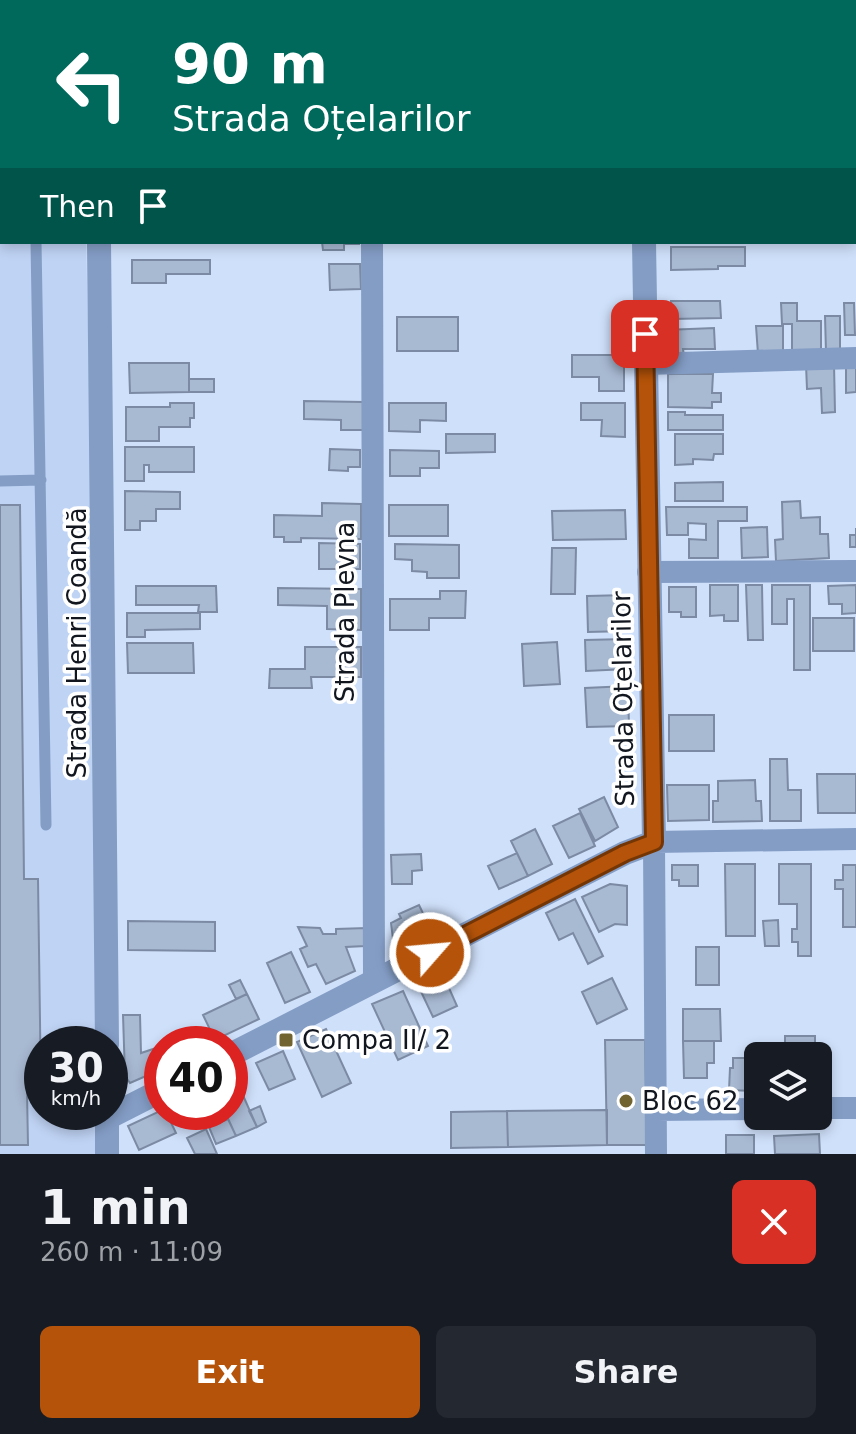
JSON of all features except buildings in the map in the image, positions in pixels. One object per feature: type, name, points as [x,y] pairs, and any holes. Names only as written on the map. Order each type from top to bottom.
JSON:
[{"type":"street","name":"Strada Henri Coandă","points":[[99,244],[107,1026]]},
{"type":"street","name":"Strada Plevna","points":[[372,244],[374,981]]},
{"type":"street","name":"Strada Oțelarilor","points":[[644,244],[656,1154]]},
{"type":"street","points":[[646,364],[856,358]]},
{"type":"street","points":[[648,572],[856,571]]},
{"type":"street","points":[[248,1046],[625,853],[654,842],[856,839]]},
{"type":"street","points":[[832,1108],[856,1108]]},
{"type":"street","points":[[656,1110],[744,1109]]},
{"type":"street","points":[[107,1130],[107,1154]]},
{"type":"lane","points":[[36,244],[46,825]]},
{"type":"lane","points":[[0,481],[41,480]]},
{"type":"shaded area","points":[[0,244],[86,244],[105,1026],[24,1026],[24,1130],[107,1130],[107,1154],[0,1154]]},
{"type":"place","name":"Compa II/ 2","points":[[286,1040]]},
{"type":"place","name":"Bloc 62","points":[[626,1101]]},
{"type":"route","points":[[430,953],[625,853],[654,842],[645,334]]}]
